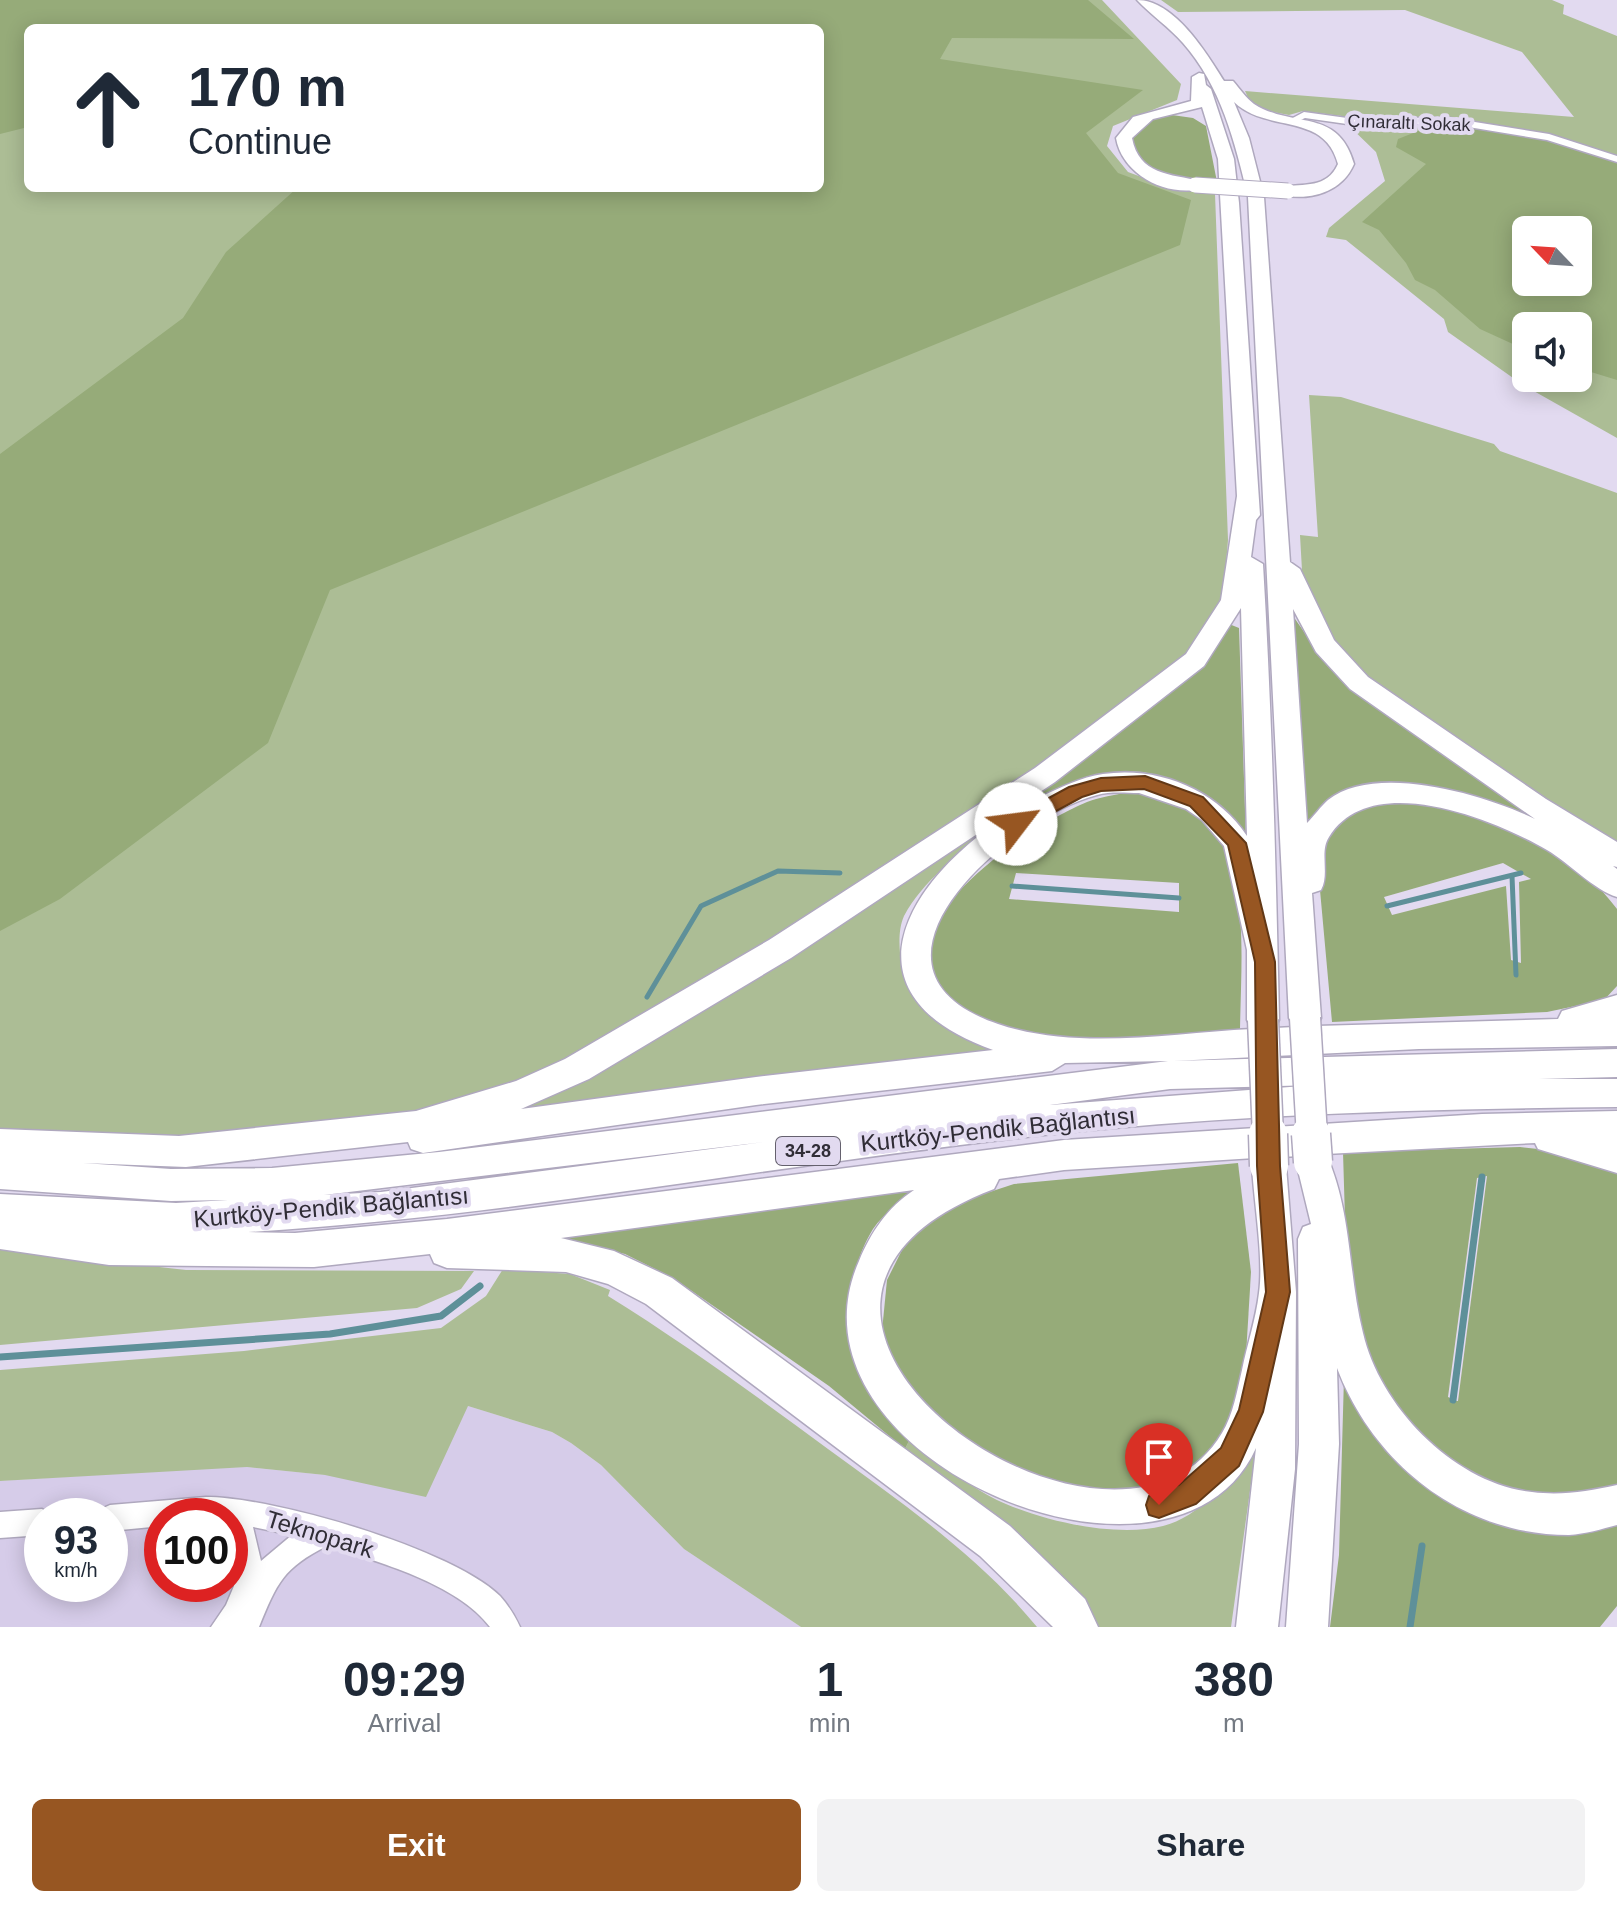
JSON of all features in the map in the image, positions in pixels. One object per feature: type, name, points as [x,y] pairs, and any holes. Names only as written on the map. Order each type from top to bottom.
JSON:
[{"type":"highway","points":[[1130,0],[1172,41],[1199,77],[1214,111],[1226,159],[1248,496],[1265,962],[1263,1020],[1278,1292],[1275,1469],[1257,1627]]},
{"type":"highway","points":[[1144,0],[1184,36],[1248,106],[1309,123],[1331,136],[1341,146],[1346,164],[1340,178],[1326,187],[1288,191],[1195,185],[1154,178],[1130,160],[1124,144],[1127,131],[1138,119],[1198,103],[1199,77]]},
{"type":"highway","points":[[1184,36],[1229,100],[1244,143],[1256,197]]},
{"type":"highway","points":[[1156,112],[1205,119],[1212,127],[1226,159]]},
{"type":"highway","points":[[1294,120],[1267,122],[1254,129],[1313,1162],[1319,1444],[1307,1627]]},
{"type":"highway","points":[[167,1153],[416,1126],[523,1094],[577,1069],[780,949],[1045,775],[1195,660],[1220,626],[1233,600],[1248,496]]},
{"type":"highway","points":[[1278,547],[1311,624],[1325,646],[1359,683],[1498,781],[1617,856]]},
{"type":"highway","points":[[1265,962],[1236,843],[1196,801],[1145,783],[1112,783],[1076,792],[1035,812],[971,859],[920,920],[912,957],[925,990],[956,1019],[1001,1039],[1045,1047],[1132,1047],[1521,1031],[1617,1032]]},
{"type":"highway","points":[[1301,970],[1315,835],[1327,817],[1358,799],[1383,793],[1460,801],[1547,836],[1606,874],[1617,886]]},
{"type":"highway","points":[[1521,1031],[1617,1008]]},
{"type":"highway","points":[[0,1144],[167,1153],[352,1149],[756,1091],[1132,1047]]},
{"type":"highway","name":"Kurtköy-Pendik Bağlantısı","points":[[0,1173],[171,1185],[272,1184],[469,1164],[1170,1075],[1617,1063]]},
{"type":"highway","name":"Kurtköy-Pendik Bağlantısı","points":[[0,1210],[176,1220],[381,1208],[1045,1120],[1381,1095],[1617,1093]]},
{"type":"highway","points":[[297,1249],[447,1236],[1064,1155],[1482,1129],[1617,1126]]},
{"type":"highway","points":[[1482,1129],[1563,1139],[1617,1157]]},
{"type":"highway","points":[[1064,1155],[954,1185],[907,1216],[883,1245],[866,1288],[866,1330],[877,1374],[900,1407],[950,1452],[1010,1487],[1073,1507],[1115,1510],[1159,1505],[1187,1495],[1230,1457],[1251,1412],[1278,1292]]},
{"type":"highway","points":[[1313,1162],[1335,1254],[1345,1340],[1359,1380],[1414,1455],[1446,1481],[1484,1501],[1526,1514],[1566,1516],[1617,1505]]},
{"type":"highway","points":[[0,1232],[109,1248],[297,1249],[375,1254],[478,1250],[566,1255],[614,1268],[659,1291],[995,1541],[1070,1614],[1077,1627]]},
{"type":"street","name":"Çınaraltı Sokak","points":[[1294,120],[1304,115],[1337,121],[1465,123],[1549,137],[1617,159]]},
{"type":"street","name":"Teknopark","points":[[248,1514],[327,1532],[467,1589],[487,1603],[506,1627]]},
{"type":"street","points":[[0,1525],[24,1523]]},
{"type":"street","points":[[244,1627],[251,1616],[260,1586],[272,1570],[306,1541],[327,1532]]},
{"type":"street","points":[[225,1627],[234,1619],[242,1602]]},
{"type":"shaded area","points":[[468,1406],[552,1432],[571,1443],[601,1465],[684,1549],[801,1627],[0,1627],[0,1481],[247,1467],[325,1475]]},
{"type":"green space","points":[[0,0],[1102,0],[1181,84],[1177,100],[1113,126],[1107,146],[1128,172],[1171,188],[1215,194],[1228,540],[1224,590],[1227,591],[1199,639],[1178,664],[1059,752],[813,917],[613,1034],[539,1072],[462,1103],[380,1123],[238,1136],[0,1130]]},
{"type":"green space","points":[[0,0],[1088,0],[1134,39],[952,38],[940,59],[1143,90],[1086,133],[1118,173],[1191,200],[1180,245],[330,590],[268,743],[60,899],[0,931],[0,454],[183,318],[226,252],[293,192],[824,192],[824,24],[24,24],[24,128],[0,134]]},
{"type":"green space","points":[[1161,0],[1552,0],[1564,5],[1563,14],[1617,36],[1617,156],[1541,132],[1446,118],[1357,118],[1303,111],[1289,115],[1273,112],[1251,104],[1245,91],[1574,117],[1522,52],[1405,10],[1178,12]]},
{"type":"green space","points":[[1172,115],[1193,118],[1206,126],[1217,182],[1166,176],[1138,155],[1131,142],[1138,130],[1153,120]]},
{"type":"green space","points":[[1441,122],[1617,163],[1617,438],[1535,392],[1592,392],[1592,312],[1512,312],[1512,377],[1448,332],[1444,319],[1346,240],[1326,237],[1329,228],[1385,181],[1376,152],[1346,123]]},
{"type":"green space","points":[[1441,122],[1561,142],[1617,163],[1617,380],[1592,372],[1592,312],[1512,312],[1512,344],[1480,329],[1435,290],[1415,280],[1406,263],[1379,230],[1362,222],[1426,164],[1396,147],[1398,139]]},
{"type":"green space","points":[[1309,395],[1341,397],[1494,444],[1500,451],[1617,493],[1617,847],[1370,682],[1336,650],[1303,588],[1300,535],[1318,537]]},
{"type":"green space","points":[[1293,616],[1318,652],[1617,862],[1617,871],[1566,837],[1512,809],[1427,786],[1368,785],[1343,792],[1322,805],[1308,825]]},
{"type":"green space","points":[[1229,624],[1239,628],[1246,839],[1173,782],[1151,773],[1126,772],[1101,775],[1076,783],[1027,806],[986,831],[982,826]]},
{"type":"green space","points":[[1128,792],[1155,797],[1185,808],[1211,824],[1228,845],[1240,909],[1240,1029],[1124,1038],[1035,1037],[1000,1029],[957,1004],[941,988],[928,957],[931,934],[963,887],[988,864],[1041,826],[1087,802]],"holes":[[[1016,873],[1179,883],[1179,912],[1009,899]]]},
{"type":"green space","points":[[1388,803],[1419,805],[1483,819],[1545,846],[1572,865],[1597,885],[1617,909],[1617,986],[1604,1000],[1547,1012],[1332,1022],[1318,868],[1327,840],[1340,822],[1373,806]],"holes":[[[1503,863],[1531,879],[1519,882],[1521,963],[1511,960],[1506,886],[1392,915],[1384,897]]]},
{"type":"green space","points":[[982,826],[986,831],[941,870],[912,903],[901,925],[900,953],[911,989],[935,1016],[966,1036],[1000,1052],[474,1119]]},
{"type":"green space","points":[[1520,1147],[1584,1154],[1617,1167],[1617,1489],[1563,1502],[1457,1477],[1370,1379],[1346,1252],[1343,1152]],"holes":[[[1487,1176],[1458,1401],[1448,1397],[1477,1178]]]},
{"type":"green space","points":[[1238,1163],[1251,1272],[1246,1355],[1230,1427],[1202,1467],[1147,1496],[1068,1492],[1009,1468],[934,1421],[901,1379],[882,1331],[887,1280],[910,1234],[944,1207],[1014,1184]]},
{"type":"green space","points":[[923,1184],[873,1229],[857,1266],[850,1308],[850,1329],[858,1370],[875,1401],[910,1439],[905,1449],[829,1386],[673,1278],[625,1254],[546,1235]]},
{"type":"green space","points":[[0,1249],[186,1270],[474,1271],[461,1289],[417,1308],[0,1345]]},
{"type":"green space","points":[[503,1269],[570,1274],[610,1290],[608,1296],[747,1390],[938,1532],[991,1577],[1037,1627],[801,1627],[684,1549],[601,1465],[571,1443],[552,1432],[468,1406],[426,1497],[325,1475],[247,1467],[0,1481],[0,1370],[244,1351],[441,1328],[486,1296]]},
{"type":"green space","points":[[1344,1377],[1397,1457],[1617,1521],[1617,1606],[1600,1627],[1330,1627],[1339,1555]]},
{"type":"green space","points":[[910,1439],[961,1478],[997,1500],[1043,1517],[1119,1530],[1163,1526],[1189,1515],[1255,1455],[1231,1627],[1093,1627],[905,1449]]},
{"type":"waterway","points":[[647,997],[701,906],[778,871],[840,873]]},
{"type":"waterway","points":[[1387,906],[1521,873]]},
{"type":"waterway","points":[[1512,876],[1516,975]]},
{"type":"waterway","points":[[1012,886],[1179,898]]},
{"type":"waterway","points":[[1453,1400],[1482,1177]]},
{"type":"waterway","points":[[0,1357],[330,1334],[441,1316],[480,1286]]},
{"type":"waterway","points":[[1410,1627],[1422,1546]]},
{"type":"route","points":[[1016,824],[1076,792],[1101,784],[1145,783],[1196,801],[1236,843],[1265,962],[1263,1020],[1278,1292],[1251,1412],[1230,1457],[1187,1495],[1159,1505]]}]
